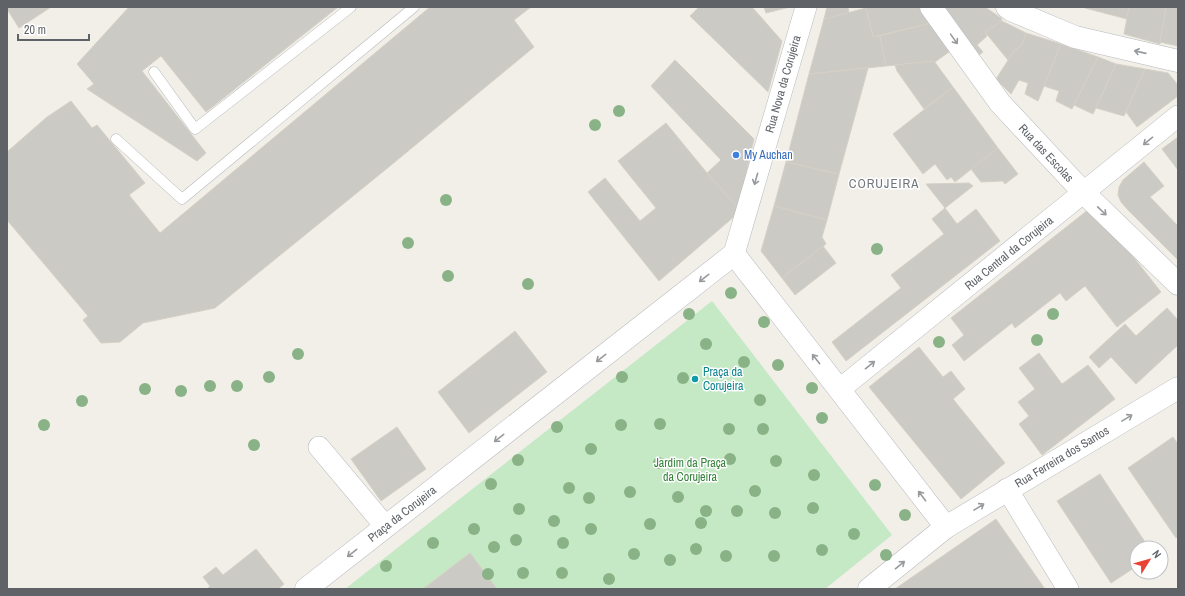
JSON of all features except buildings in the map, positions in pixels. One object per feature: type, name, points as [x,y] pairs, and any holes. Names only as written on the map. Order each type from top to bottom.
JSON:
[{"type":"street","name":"Rua Nova da Corujeira","points":[[734,254],[806,7]]},
{"type":"street","name":"Rua das Escolas","points":[[931,7],[1000,103],[1084,193],[1178,284]]},
{"type":"street","points":[[1006,7],[1075,37],[1178,61]]},
{"type":"street","name":"Rua Central da Corujeira","points":[[840,389],[1178,116]]},
{"type":"street","points":[[734,254],[946,527],[869,589]]},
{"type":"street","name":"Praça da Corujeira","points":[[306,589],[734,254]]},
{"type":"street","name":"Rua Ferreira dos Santos","points":[[946,527],[1007,489],[1178,388]]},
{"type":"street","points":[[319,447],[386,527]]},
{"type":"street","points":[[1007,489],[1068,589]]},
{"type":"lane","points":[[154,72],[196,129],[351,7]]},
{"type":"lane","points":[[116,139],[182,199],[414,7]]},
{"type":"green space","name":"Jardim da Praça da Corujeira","points":[[712,301],[892,535],[825,589],[345,589]]},
{"type":"place","name":"My Auchan","points":[[736,155]]},
{"type":"place","name":"Praça da Corujeira","points":[[695,379]]},
{"type":"district","name":"CORUJEIRA","points":[[884,183]]}]
